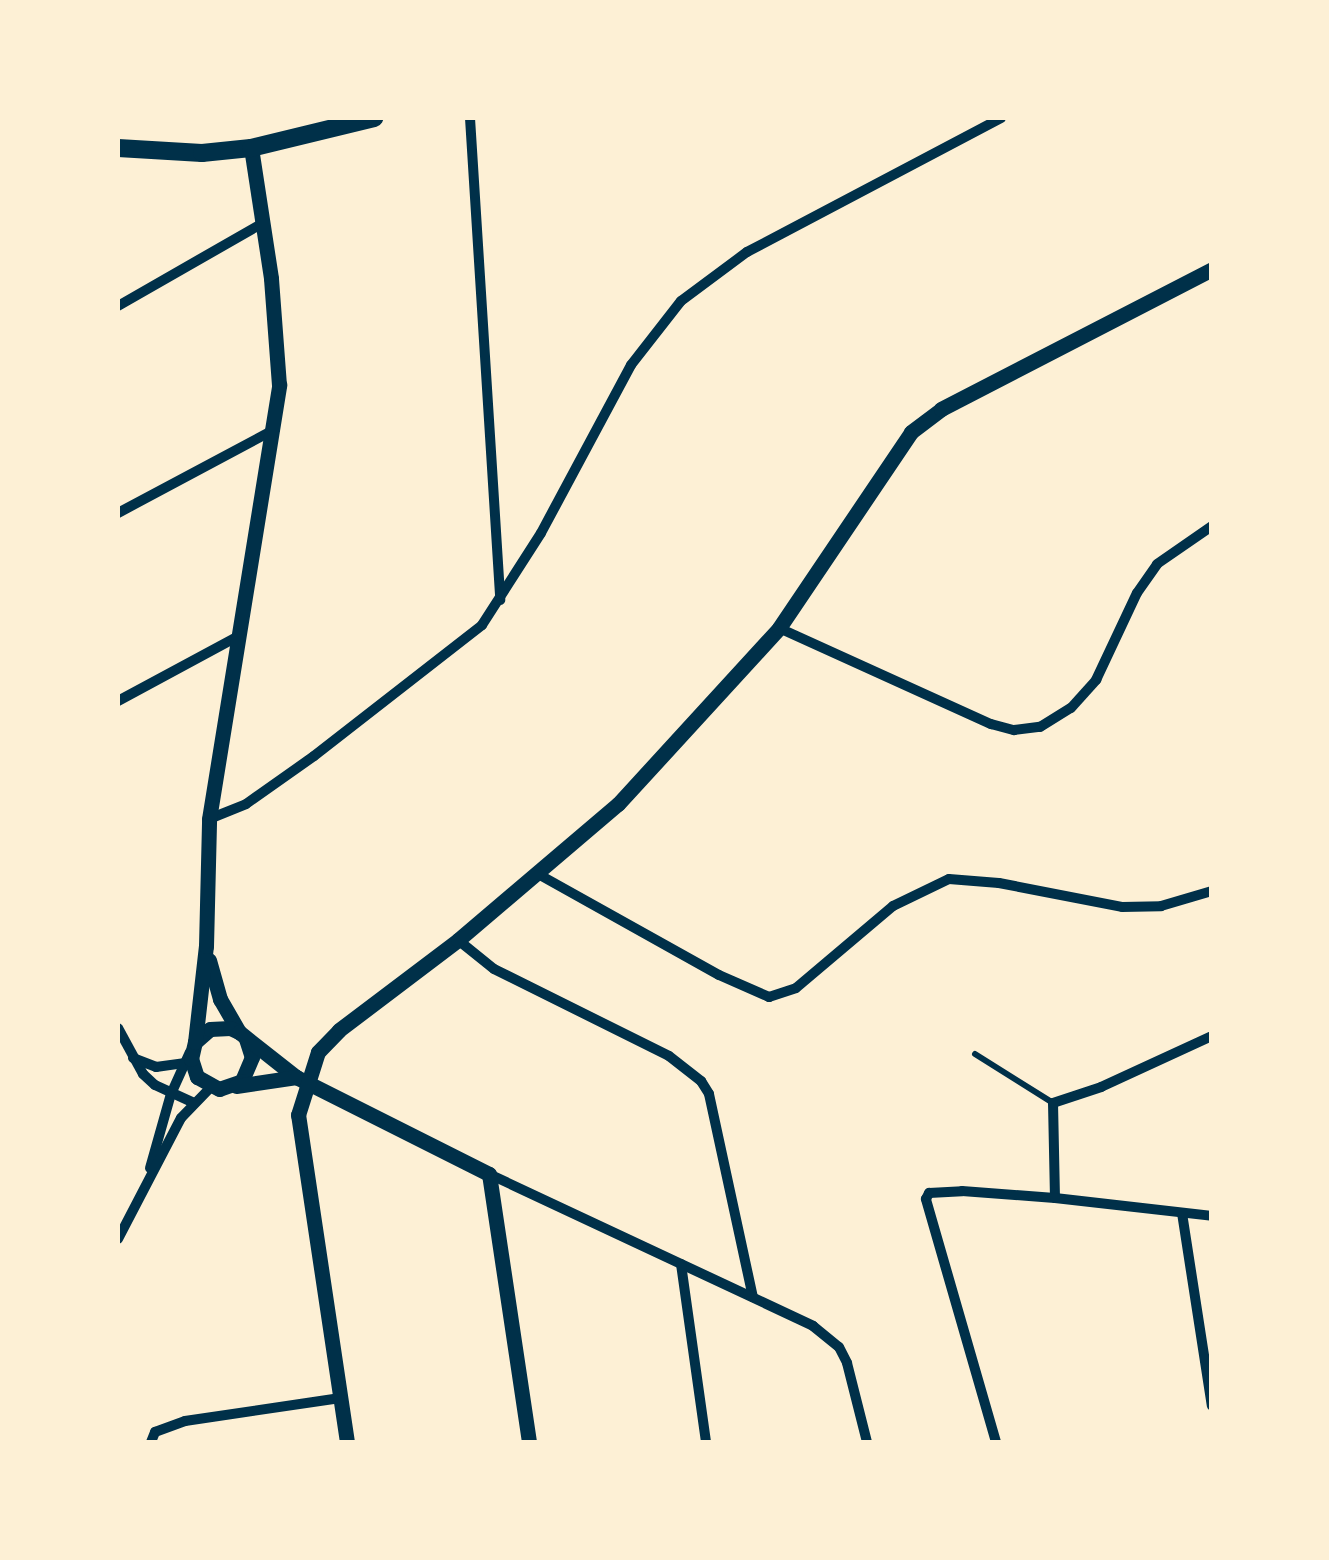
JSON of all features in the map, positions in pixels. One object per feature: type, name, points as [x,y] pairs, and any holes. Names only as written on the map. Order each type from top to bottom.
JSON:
[{"type":"main road","points":[[118,148],[202,153],[251,148],[374,118]]},
{"type":"street","points":[[470,118],[500,601]]},
{"type":"street","points":[[209,819],[246,804],[330,744],[456,648],[500,601],[631,365],[680,301],[748,252],[1000,118]]},
{"type":"street","points":[[142,1193],[171,1094],[190,1051],[206,946],[209,819],[235,638],[275,429],[277,342],[251,148]]},
{"type":"street","points":[[118,306],[263,223]]},
{"type":"street","points":[[347,1442],[298,1115],[301,1080],[318,1052],[338,1030],[458,940],[618,804],[779,628],[831,544],[911,432],[941,410],[1212,269]]},
{"type":"street","points":[[118,512],[275,429]]},
{"type":"street","points":[[779,628],[992,724],[1014,730],[1040,728],[1071,708],[1096,680],[1137,593],[1157,564],[1212,526]]},
{"type":"street","points":[[118,701],[235,638]]},
{"type":"street","points":[[538,874],[719,974],[769,996],[796,988],[893,906],[949,879],[999,882],[1122,907],[1162,906],[1212,891]]},
{"type":"street","points":[[458,940],[510,978],[669,1056],[701,1082],[709,1094],[753,1296]]},
{"type":"street","points":[[206,946],[220,999],[242,1036],[251,1066],[234,1086]]},
{"type":"street","points":[[118,1028],[143,1074],[171,1094],[192,1102]]},
{"type":"street","points":[[132,1057],[156,1067],[190,1051],[210,1029],[242,1036],[301,1080],[489,1174],[812,1326],[839,1347],[867,1442]]},
{"type":"street","points":[[1054,1198],[1053,1103],[1212,1036]]},
{"type":"street","points":[[190,1051],[197,1076],[212,1087]]},
{"type":"street","points":[[118,1239],[192,1102],[212,1087],[301,1080]]},
{"type":"street","points":[[489,1174],[528,1442]]},
{"type":"street","points":[[996,1442],[926,1199],[933,1192],[962,1191],[1212,1216]]},
{"type":"street","points":[[1182,1213],[1212,1406]]},
{"type":"street","points":[[681,1264],[706,1442]]},
{"type":"street","points":[[150,1442],[156,1432],[186,1420],[340,1398]]},
{"type":"lane","points":[[974,1054],[1053,1103]]}]
